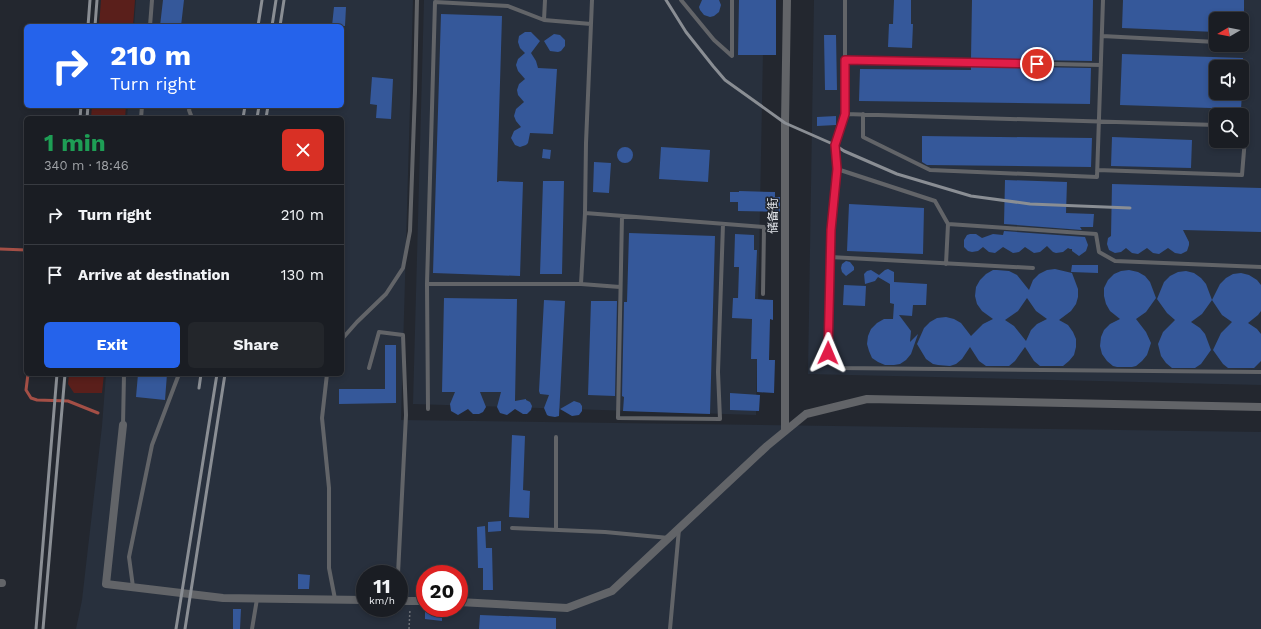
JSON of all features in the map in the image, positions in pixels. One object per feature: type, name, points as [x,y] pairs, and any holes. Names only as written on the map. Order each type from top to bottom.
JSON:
[{"type":"street","name":"储备街","points":[[785,431],[785,123],[787,0]]},
{"type":"street","points":[[468,602],[568,608],[612,591],[767,446],[806,414],[867,399],[1261,407]]},
{"type":"street","points":[[123,425],[106,584],[223,598],[356,600]]},
{"type":"street","points":[[411,601],[416,601]]},
{"type":"lane","points":[[150,24],[152,0]]},
{"type":"lane","points":[[344,337],[386,294],[403,268],[410,231],[416,91],[417,0]]},
{"type":"lane","points":[[544,20],[545,0]]},
{"type":"lane","points":[[581,284],[585,213],[586,143],[592,0]]},
{"type":"lane","points":[[681,0],[714,40],[732,56],[732,0]]},
{"type":"lane","points":[[846,0],[845,114],[835,145],[837,169],[831,230],[828,353],[839,368],[1261,372]]},
{"type":"lane","points":[[863,114],[863,137],[930,170],[1097,177],[1103,0]]},
{"type":"lane","points":[[428,409],[427,284],[435,2],[508,6],[544,20],[591,24]]},
{"type":"lane","points":[[1102,36],[1209,42]]},
{"type":"lane","points":[[845,60],[1101,65]]},
{"type":"lane","points":[[845,114],[1209,125]]},
{"type":"lane","points":[[1097,170],[1242,175],[1244,148]]},
{"type":"lane","points":[[837,169],[935,201],[948,224],[946,264]]},
{"type":"lane","points":[[585,213],[764,227],[763,294]]},
{"type":"lane","points":[[622,216],[618,418],[720,419],[718,372],[723,224]]},
{"type":"lane","points":[[948,224],[1096,234],[1099,252],[1115,261],[1261,267]]},
{"type":"lane","points":[[830,257],[1033,268]]},
{"type":"lane","points":[[427,284],[581,284],[620,287]]},
{"type":"lane","points":[[369,368],[379,332],[403,335],[406,415],[398,565]]},
{"type":"lane","points":[[123,425],[124,376]]},
{"type":"lane","points":[[133,587],[129,557],[152,445],[178,376]]},
{"type":"lane","points":[[327,376],[322,418],[329,488],[329,568],[335,600]]},
{"type":"lane","points":[[556,437],[556,530]]},
{"type":"lane","points":[[512,528],[605,532],[669,538]]},
{"type":"lane","points":[[670,629],[679,528]]},
{"type":"lane","points":[[252,629],[257,598]]},
{"type":"path","points":[[409,629],[411,601]]},
{"type":"shaded area","points":[[101,0],[135,0],[133,24],[99,24]]},
{"type":"shaded area","points":[[136,0],[413,0],[401,420],[1261,432],[1261,629],[76,629],[82,600],[102,426],[106,376],[344,376],[344,116],[127,116],[128,108],[344,108],[344,24],[134,24]]},
{"type":"shaded area","points":[[424,0],[764,0],[756,415],[413,404]]},
{"type":"shaded area","points":[[814,0],[1261,0],[1261,385],[808,374]]},
{"type":"shaded area","points":[[92,108],[126,108],[125,116],[91,116]]},
{"type":"shaded area","points":[[69,376],[104,376],[102,393],[74,393],[68,384]]},
{"type":"building","points":[[163,0],[184,0],[181,24],[160,24]]},
{"type":"building","points":[[702,0],[719,0],[721,5],[719,12],[710,17],[704,15],[699,7]]},
{"type":"building","points":[[739,0],[776,0],[776,55],[738,55]]},
{"type":"building","points":[[894,0],[911,0],[911,24],[913,24],[912,48],[888,47],[889,24],[893,24]]},
{"type":"building","points":[[972,0],[1093,0],[1092,61],[971,59]]},
{"type":"building","points":[[1123,0],[1244,0],[1244,12],[1209,12],[1209,32],[1122,28]]},
{"type":"building","points":[[334,7],[346,7],[345,26],[344,24],[332,24]]},
{"type":"building","points":[[441,14],[502,16],[497,182],[523,182],[520,276],[433,273]]},
{"type":"building","points":[[525,32],[531,32],[540,41],[531,53],[538,68],[557,69],[553,134],[530,133],[528,143],[520,147],[515,145],[511,138],[514,131],[521,127],[514,116],[516,109],[524,102],[518,95],[517,90],[519,84],[525,79],[518,71],[516,65],[518,59],[525,53],[520,48],[518,42],[519,36]]},
{"type":"building","points":[[554,34],[560,35],[565,40],[565,46],[558,52],[550,51],[544,41]]},
{"type":"building","points":[[824,35],[836,35],[837,90],[825,90]]},
{"type":"building","points":[[1122,54],[1243,58],[1243,60],[1209,60],[1209,100],[1242,100],[1241,108],[1120,105]]},
{"type":"building","points":[[971,66],[1091,68],[1090,104],[859,101],[860,69],[971,70]]},
{"type":"building","points":[[372,77],[393,79],[391,119],[376,118],[377,105],[370,104]]},
{"type":"building","points":[[836,116],[836,125],[817,126],[817,117]]},
{"type":"building","points":[[922,136],[1092,138],[1091,167],[927,165],[922,162]]},
{"type":"building","points":[[1112,137],[1192,140],[1191,168],[1111,166]]},
{"type":"building","points":[[622,147],[628,147],[633,152],[631,161],[628,163],[622,163],[617,158],[617,152]]},
{"type":"building","points":[[661,147],[710,150],[708,182],[659,179]]},
{"type":"building","points":[[543,149],[551,150],[550,159],[542,158]]},
{"type":"building","points":[[594,162],[611,163],[609,193],[593,192]]},
{"type":"building","points":[[1005,180],[1067,182],[1066,213],[1094,214],[1093,227],[1080,227],[1082,230],[1004,224]]},
{"type":"building","points":[[543,181],[564,181],[562,274],[540,274]]},
{"type":"building","points":[[1112,184],[1261,188],[1261,232],[1183,230],[1189,245],[1187,251],[1181,254],[1175,253],[1168,248],[1159,254],[1153,253],[1147,248],[1138,254],[1132,253],[1126,248],[1121,252],[1115,253],[1109,250],[1107,244],[1108,238],[1111,236]]},
{"type":"building","points":[[730,192],[775,192],[775,197],[780,197],[780,212],[738,211],[738,202],[730,202]]},
{"type":"building","points":[[849,204],[924,208],[923,254],[847,251]]},
{"type":"building","points":[[1004,231],[1085,237],[1088,245],[1086,251],[1079,256],[1072,251],[1072,249],[1068,248],[1063,252],[1056,253],[1047,246],[1040,252],[1034,253],[1025,247],[1019,252],[1013,253],[1003,247],[995,253],[989,252],[983,247],[978,251],[972,252],[968,251],[964,247],[964,240],[967,235],[976,234],[982,238],[993,234],[1003,235]]},
{"type":"building","points":[[629,233],[715,236],[710,414],[623,411],[624,302],[627,302]]},
{"type":"building","points":[[735,234],[754,235],[754,250],[757,250],[755,299],[773,300],[773,320],[770,319],[769,360],[775,360],[774,393],[757,392],[757,359],[751,359],[752,319],[732,318],[733,298],[738,298],[739,267],[734,267]]},
{"type":"building","points":[[846,261],[850,262],[854,267],[854,270],[846,276],[842,272],[841,268],[842,264]]},
{"type":"building","points":[[1072,265],[1098,265],[1098,273],[1071,272]]},
{"type":"building","points":[[888,269],[894,272],[894,282],[927,284],[926,305],[913,305],[912,316],[899,315],[911,331],[910,342],[918,334],[911,354],[900,364],[894,365],[885,365],[872,358],[867,344],[871,329],[877,323],[884,319],[893,319],[894,304],[890,303],[890,284],[878,277],[875,281],[865,284],[864,274],[871,270],[879,275]]},
{"type":"building","points":[[1055,269],[1072,273],[1078,289],[1076,304],[1071,311],[1059,320],[1068,325],[1076,339],[1074,355],[1063,366],[1040,366],[1034,361],[1025,347],[1015,361],[1009,366],[986,366],[979,361],[970,347],[962,359],[956,364],[950,366],[933,364],[926,359],[917,344],[924,328],[930,322],[937,318],[946,317],[954,319],[961,323],[971,336],[983,324],[993,319],[982,311],[977,304],[975,296],[976,287],[986,274],[993,270],[1009,271],[1017,275],[1029,290],[1033,280],[1039,274],[1047,270]],"holes":[[[1027,298],[1036,311],[1047,319],[1037,324],[1031,330],[1026,341],[1014,326],[1005,320],[1018,311]]]},
{"type":"building","points":[[1129,270],[1138,272],[1145,276],[1150,282],[1156,298],[1146,312],[1136,319],[1146,332],[1151,343],[1147,355],[1136,366],[1117,367],[1113,366],[1107,361],[1102,354],[1100,346],[1101,337],[1104,330],[1110,324],[1120,319],[1110,311],[1106,304],[1104,288],[1108,280],[1114,274]]},
{"type":"building","points":[[1186,271],[1194,273],[1201,278],[1206,284],[1212,300],[1202,314],[1191,322],[1200,328],[1205,334],[1211,350],[1201,364],[1195,368],[1172,368],[1161,356],[1158,344],[1163,332],[1175,320],[1167,313],[1157,299],[1164,282],[1170,276],[1178,272]]},
{"type":"building","points":[[1241,273],[1249,275],[1257,280],[1261,285],[1261,311],[1248,323],[1257,329],[1261,334],[1261,361],[1254,368],[1228,368],[1223,364],[1213,350],[1221,333],[1232,322],[1222,315],[1212,300],[1220,284],[1226,278],[1233,274]]},
{"type":"building","points":[[844,285],[866,286],[865,306],[843,305]]},
{"type":"building","points":[[444,298],[517,299],[515,401],[526,399],[530,402],[532,406],[531,410],[527,414],[523,414],[515,409],[507,415],[500,413],[497,407],[501,392],[480,392],[486,407],[483,412],[479,414],[473,414],[468,409],[458,415],[451,411],[450,404],[455,392],[442,392]]},
{"type":"building","points":[[544,300],[565,301],[559,416],[555,417],[547,415],[544,408],[549,395],[540,394],[539,391]]},
{"type":"building","points":[[591,301],[617,301],[615,396],[588,395]]},
{"type":"building","points":[[385,345],[396,345],[396,403],[339,404],[339,389],[385,389]]},
{"type":"building","points":[[138,376],[167,376],[165,400],[136,397]]},
{"type":"building","points":[[730,393],[760,395],[759,411],[730,410]]},
{"type":"building","points":[[574,401],[580,403],[582,406],[582,411],[579,415],[572,416],[560,409]]},
{"type":"building","points":[[512,435],[525,436],[523,490],[530,491],[529,518],[509,517]]},
{"type":"building","points":[[501,521],[501,531],[488,532],[488,522]]},
{"type":"building","points":[[485,526],[486,548],[492,548],[493,590],[483,590],[483,568],[478,568],[477,527]]},
{"type":"building","points":[[298,574],[310,575],[309,589],[298,589]]},
{"type":"building","points":[[233,609],[241,609],[240,629],[233,629]]},
{"type":"building","points":[[480,615],[556,618],[556,629],[479,629]]},
{"type":"building","points":[[425,617],[442,617],[442,621],[425,619]]},
{"type":"waterway","points":[[0,249],[24,250]]},
{"type":"waterway","points":[[28,376],[26,390],[31,398],[37,400],[68,401],[98,413]]},
{"type":"railway","points":[[88,24],[90,0]]},
{"type":"railway","points":[[95,24],[97,0]]},
{"type":"railway","points":[[258,24],[262,0]]},
{"type":"railway","points":[[272,24],[276,0]]},
{"type":"railway","points":[[280,24],[284,0]]},
{"type":"railway","points":[[666,0],[686,32],[725,80],[785,123],[835,145],[844,151],[897,174],[971,196],[1030,204],[1130,208]]},
{"type":"railway","points":[[80,116],[81,108]]},
{"type":"railway","points":[[87,116],[88,108]]},
{"type":"railway","points":[[243,116],[245,108]]},
{"type":"railway","points":[[257,116],[259,108]]},
{"type":"railway","points":[[266,116],[268,108]]},
{"type":"railway","points":[[36,629],[57,376]]},
{"type":"railway","points":[[43,629],[65,376]]},
{"type":"railway","points":[[199,388],[201,376]]},
{"type":"railway","points":[[176,629],[217,376]]},
{"type":"railway","points":[[185,629],[225,376]]},
{"type":"route","points":[[828,353],[831,230],[837,169],[835,145],[845,114],[845,60],[1037,64]]}]
